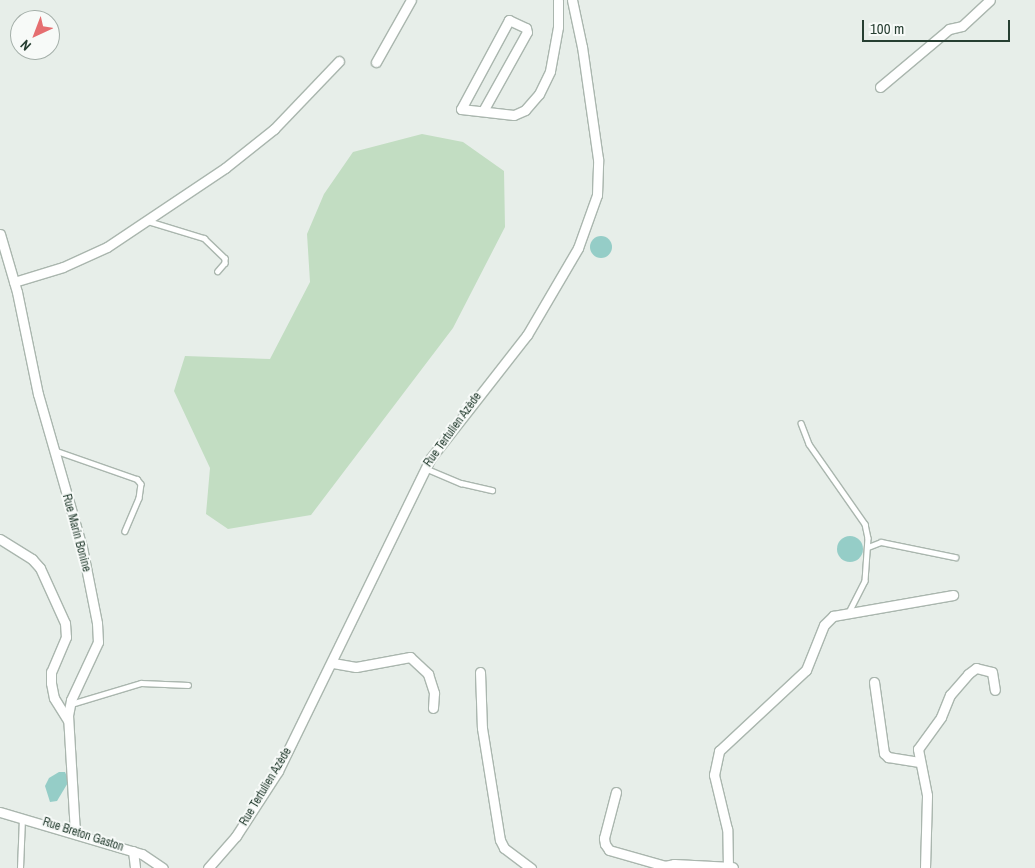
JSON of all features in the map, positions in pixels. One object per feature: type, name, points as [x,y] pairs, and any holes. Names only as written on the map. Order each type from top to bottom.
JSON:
[{"type":"street","points":[[376,62],[411,0]]},
{"type":"street","points":[[483,111],[527,32],[526,28],[510,20],[461,107],[463,110],[514,115],[525,110],[539,94],[550,71],[558,27],[558,0]]},
{"type":"street","name":"Rue Tertulien Azède","points":[[208,868],[236,836],[278,771],[333,663],[425,468],[526,335],[578,248],[597,195],[598,159],[582,47],[572,0]]},
{"type":"street","points":[[880,87],[949,30],[962,26],[990,0]]},
{"type":"street","points":[[14,282],[63,266],[107,247],[225,168],[274,129],[339,61]]},
{"type":"street","name":"Rue Marin Bonine","points":[[0,234],[14,282],[53,450],[82,547],[97,623],[98,642],[70,704],[68,720],[75,832]]},
{"type":"street","points":[[0,539],[32,559],[40,568],[65,623],[66,637],[51,672],[51,683],[54,698],[68,720]]},
{"type":"street","points":[[616,792],[604,838],[609,850],[662,867],[730,868],[727,829],[714,775],[720,752],[806,670],[824,625],[833,616],[850,611],[953,595]]},
{"type":"street","points":[[333,663],[356,667],[410,657],[428,674],[434,693],[434,708]]},
{"type":"street","points":[[925,868],[926,795],[918,762],[918,749],[941,717],[950,695],[968,674],[976,668],[992,672],[995,690]]},
{"type":"street","points":[[480,672],[482,728],[500,840],[504,848],[531,868]]},
{"type":"street","points":[[874,682],[884,753],[888,757],[918,762]]},
{"type":"street","name":"Rue Breton Gaston","points":[[0,812],[22,816],[133,851],[163,868]]},
{"type":"street","points":[[133,851],[135,868]]},
{"type":"lane","points":[[147,221],[204,238],[225,258],[225,263],[218,271]]},
{"type":"lane","points":[[800,423],[809,444],[864,524],[868,547],[865,581],[850,611]]},
{"type":"lane","points":[[53,450],[137,479],[140,484],[139,498],[125,531]]},
{"type":"lane","points":[[425,468],[461,484],[492,490]]},
{"type":"lane","points":[[868,547],[880,542],[955,557]]},
{"type":"lane","points":[[70,704],[141,683],[188,685]]},
{"type":"lane","points":[[20,868],[22,816]]},
{"type":"green space","points":[[422,134],[463,142],[504,171],[505,227],[453,328],[311,515],[228,529],[206,514],[210,468],[174,391],[185,356],[270,359],[310,282],[307,234],[324,194],[353,152]]},
{"type":"water","points":[[601,236],[609,239],[612,247],[609,255],[601,258],[593,255],[590,247],[593,239]]},
{"type":"water","points":[[850,536],[859,540],[863,549],[859,558],[850,562],[841,558],[837,549],[841,540]]},
{"type":"water","points":[[59,772],[65,772],[69,781],[57,801],[50,802],[45,786],[49,778]]}]
